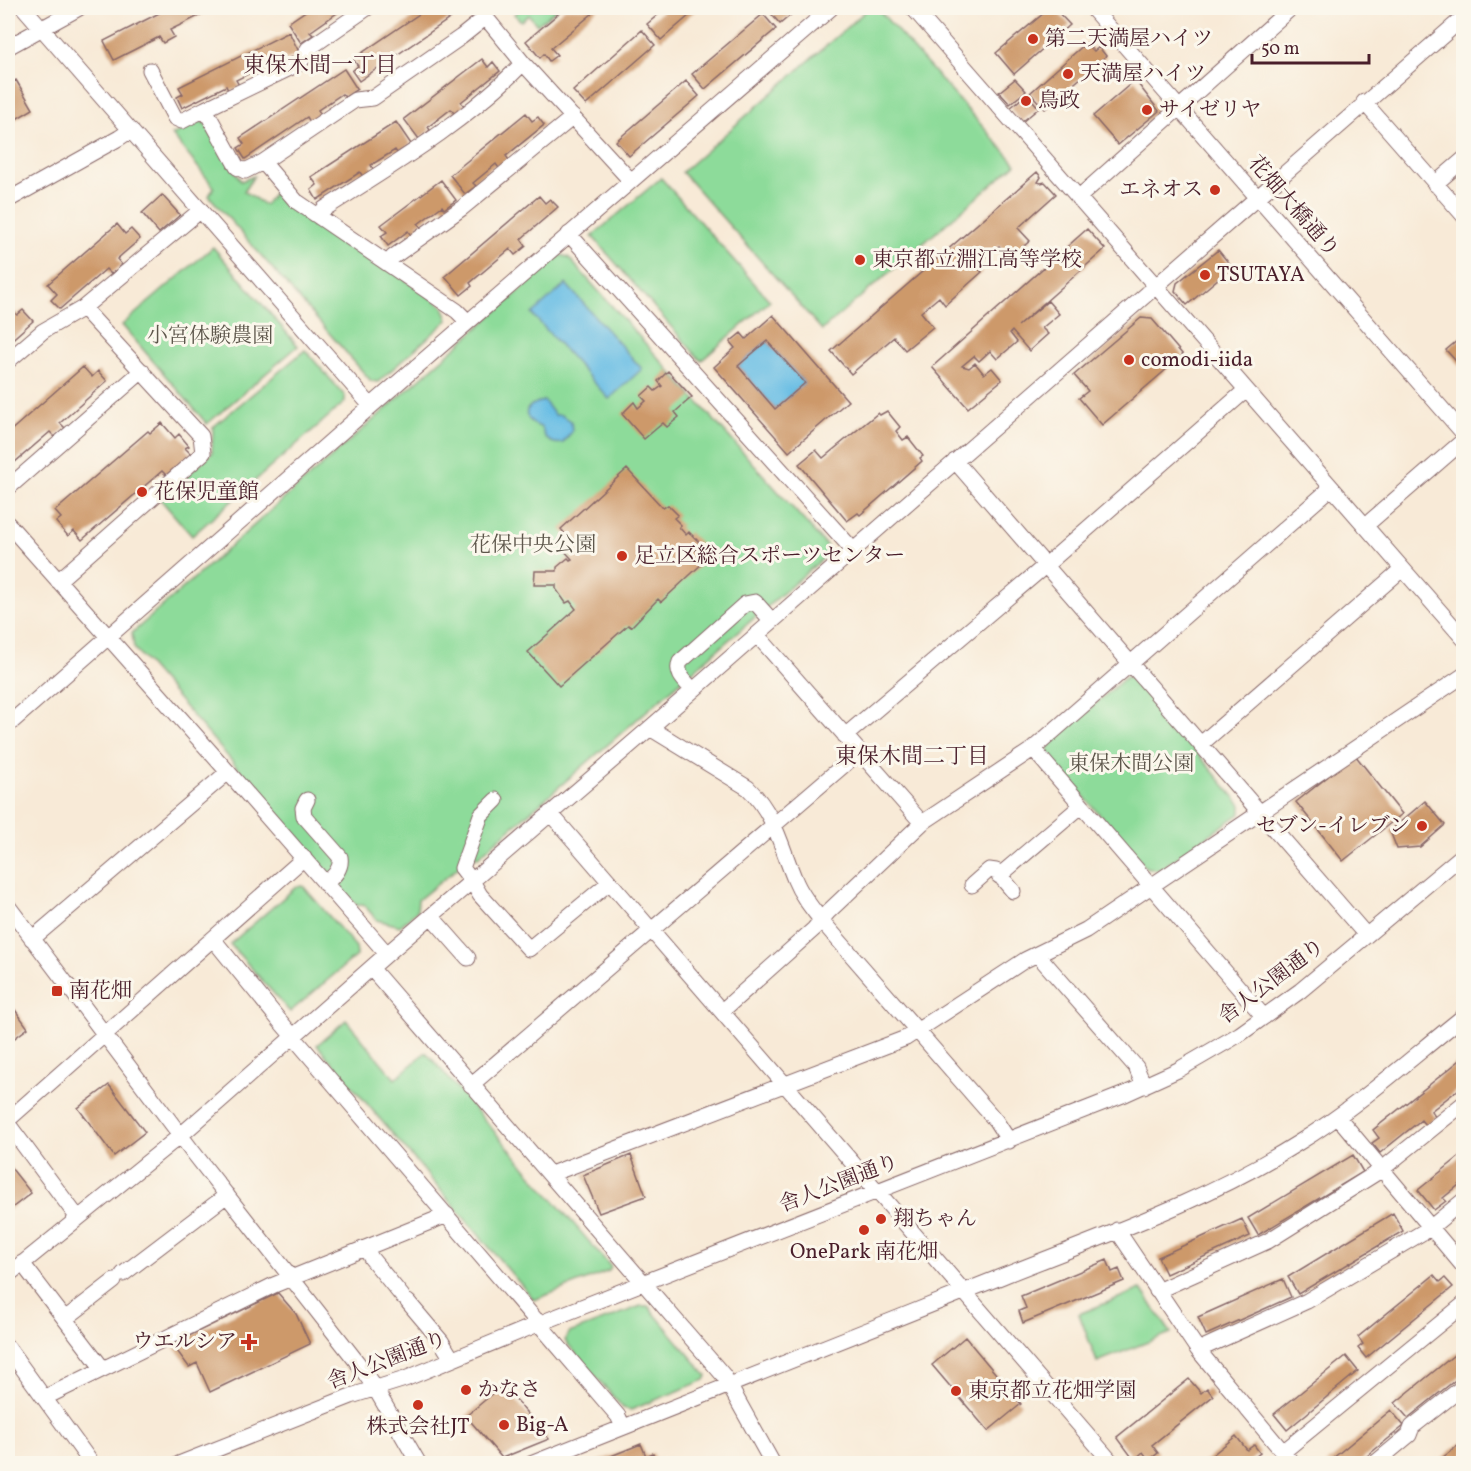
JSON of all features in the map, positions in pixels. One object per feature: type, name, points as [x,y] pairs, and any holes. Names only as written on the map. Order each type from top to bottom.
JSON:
[{"type":"street","points":[[24,8],[371,406]]},
{"type":"street","points":[[8,47],[79,8]]},
{"type":"street","points":[[150,70],[175,118],[182,121],[300,63],[308,50],[367,8]]},
{"type":"street","points":[[8,725],[371,406],[831,8]]},
{"type":"street","points":[[913,8],[1464,639]]},
{"type":"street","name":"花畑大橋通り","points":[[1092,8],[1464,434]]},
{"type":"street","points":[[1078,198],[1286,9]]},
{"type":"street","points":[[205,109],[237,167],[245,171],[263,162],[355,100],[373,98],[461,37],[482,12],[523,63],[631,181]]},
{"type":"street","points":[[8,1275],[181,1135],[1464,17]]},
{"type":"street","points":[[319,217],[324,209],[418,149],[506,80],[523,63]]},
{"type":"street","points":[[1364,102],[1464,216]]},
{"type":"street","points":[[388,264],[393,257],[462,208],[573,117]]},
{"type":"street","points":[[8,200],[131,130]]},
{"type":"street","points":[[1435,184],[1464,159]]},
{"type":"street","points":[[263,162],[296,201],[457,311],[468,322]]},
{"type":"street","points":[[8,362],[43,331],[83,308],[201,210]]},
{"type":"street","points":[[569,234],[853,550]]},
{"type":"street","points":[[58,580],[203,453],[201,436],[83,308]]},
{"type":"street","points":[[8,488],[142,371]]},
{"type":"street","points":[[845,736],[1046,565],[1246,390]]},
{"type":"street","points":[[1365,526],[1464,440]]},
{"type":"street","points":[[955,461],[1366,935]]},
{"type":"street","points":[[722,1011],[814,929],[820,920],[922,823],[1033,749],[1331,488]]},
{"type":"street","points":[[8,524],[387,954]]},
{"type":"street","points":[[1201,744],[1402,569]]},
{"type":"street","points":[[693,690],[679,674],[677,668],[680,662],[745,604],[755,602],[772,621]]},
{"type":"street","points":[[757,635],[922,823]]},
{"type":"street","points":[[551,1174],[906,1038],[1037,954],[1086,930],[1464,675]]},
{"type":"street","points":[[650,728],[748,788],[759,799],[774,825],[802,896],[820,920],[996,1121],[1009,1141]]},
{"type":"street","points":[[1033,749],[1264,1017]]},
{"type":"street","points":[[471,1085],[859,752]]},
{"type":"street","points":[[32,939],[228,772]]},
{"type":"street","points":[[307,800],[303,808],[304,816],[340,857],[341,864],[325,884]]},
{"type":"street","points":[[496,800],[481,815],[462,868],[480,895],[529,949],[609,882]]},
{"type":"street","points":[[999,876],[1081,806]]},
{"type":"street","points":[[550,813],[1113,1464]]},
{"type":"street","name":"舎人公園通り","points":[[179,1464],[375,1388],[405,1379],[538,1324],[1009,1141],[1144,1086],[1207,1054],[1240,1034],[1300,991],[1464,854]]},
{"type":"street","points":[[78,1218],[8,1122],[304,858]]},
{"type":"street","points":[[972,885],[988,870],[996,871],[1013,891]]},
{"type":"street","points":[[8,906],[375,1388],[419,1464]]},
{"type":"street","points":[[431,916],[468,958]]},
{"type":"street","points":[[213,939],[618,1416],[623,1427]]},
{"type":"street","points":[[1037,954],[1136,1067],[1144,1086]]},
{"type":"street","points":[[371,968],[724,1376],[728,1387],[773,1464]]},
{"type":"street","points":[[531,1464],[964,1292],[1199,1196],[1235,1179],[1298,1144],[1338,1117],[1464,1016]]},
{"type":"street","points":[[1157,1291],[1268,1241],[1381,1170],[1464,1103]]},
{"type":"street","points":[[1338,1117],[1464,1267]]},
{"type":"street","points":[[64,1319],[227,1195]]},
{"type":"street","points":[[1198,1350],[1307,1301],[1430,1228],[1464,1200]]},
{"type":"street","points":[[44,1398],[268,1287],[447,1215]]},
{"type":"street","points":[[1117,1230],[1198,1350],[1289,1460],[1464,1304]]},
{"type":"street","points":[[366,1248],[370,1258],[441,1341],[452,1359]]},
{"type":"street","points":[[22,1263],[103,1369]]},
{"type":"street","points":[[8,1348],[92,1464]]},
{"type":"street","points":[[1374,1464],[1409,1435],[1412,1427],[1464,1386]]},
{"type":"green space","points":[[522,8],[558,8],[537,25],[529,15],[521,21],[514,14]]},
{"type":"green space","points":[[869,8],[877,8],[1016,164],[822,330],[682,172]]},
{"type":"green space","points":[[200,121],[205,123],[241,181],[254,176],[244,191],[265,205],[276,190],[443,306],[448,320],[378,382],[371,381],[209,196],[214,187],[172,135]]},
{"type":"green space","points":[[661,178],[770,301],[701,361],[592,236]]},
{"type":"green space","name":"小宮体験農園","points":[[213,247],[298,346],[207,424],[122,325]]},
{"type":"green space","name":"花保中央公園","points":[[560,255],[568,257],[826,545],[827,555],[478,857],[471,857],[418,900],[417,911],[400,926],[377,920],[363,904],[357,906],[134,648],[132,633]]},
{"type":"green space","points":[[305,350],[345,396],[345,402],[192,536],[160,499],[212,453],[213,427]]},
{"type":"green space","name":"東保木間公園","points":[[1126,677],[1134,678],[1241,805],[1241,813],[1159,870],[1145,867],[1047,754],[1049,744]]},
{"type":"green space","points":[[303,886],[356,947],[357,955],[290,1012],[230,944],[296,887]]},
{"type":"green space","points":[[346,1020],[395,1079],[426,1052],[611,1267],[609,1271],[534,1300],[317,1045]]},
{"type":"green space","points":[[1141,1289],[1171,1333],[1097,1362],[1079,1314]]},
{"type":"green space","points":[[641,1306],[648,1306],[707,1376],[705,1380],[631,1410],[623,1408],[565,1341],[569,1333]]},
{"type":"water","points":[[566,284],[642,369],[609,399],[532,314]]},
{"type":"water","points":[[767,341],[805,383],[775,409],[738,366]]},
{"type":"water","points":[[544,401],[555,415],[561,415],[571,421],[572,431],[563,443],[549,440],[542,428],[530,421],[526,413],[531,406]]},
{"type":"building","points":[[169,8],[215,8],[170,30],[174,37],[163,43],[159,37],[114,60],[104,41]]},
{"type":"building","points":[[310,8],[344,8],[310,32],[313,35],[301,43],[288,23]]},
{"type":"building","points":[[428,8],[437,8],[440,12],[446,8],[452,17],[359,81],[352,71],[358,66],[353,59]]},
{"type":"building","points":[[565,8],[599,8],[551,48],[557,55],[549,61],[544,54],[540,58],[526,41]]},
{"type":"building","points":[[666,8],[698,8],[661,40],[647,24]]},
{"type":"building","points":[[799,8],[780,24],[767,9]]},
{"type":"building","name":"第二天満屋ハイツ","points":[[1050,8],[1054,8],[1070,25],[1014,74],[996,53]]},
{"type":"building","points":[[763,14],[776,29],[705,89],[692,74]]},
{"type":"building","points":[[642,30],[655,45],[586,105],[573,91]]},
{"type":"building","points":[[289,32],[300,54],[286,60],[284,56],[236,80],[240,87],[229,92],[226,86],[182,108],[177,97],[183,94],[179,87]]},
{"type":"building","name":"天満屋ハイツ","points":[[1086,43],[1094,51],[1099,47],[1106,56],[1045,109],[1030,93]]},
{"type":"building","points":[[482,59],[488,67],[493,62],[500,71],[461,102],[466,108],[456,116],[451,109],[428,127],[430,130],[419,139],[404,119]]},
{"type":"building","points":[[344,69],[357,89],[345,97],[342,94],[318,110],[323,118],[312,125],[307,117],[245,159],[238,148],[244,144],[240,138]]},
{"type":"building","points":[[1015,79],[1026,91],[1010,104],[999,92]]},
{"type":"building","points":[[16,80],[33,109],[8,124],[8,85]]},
{"type":"building","points":[[1135,80],[1159,111],[1118,145],[1093,116]]},
{"type":"building","points":[[686,81],[699,96],[629,156],[616,141]]},
{"type":"building","name":"鳥政","points":[[1027,94],[1039,108],[1022,122],[1010,108]]},
{"type":"building","points":[[526,113],[532,121],[538,117],[544,125],[506,156],[511,163],[501,171],[496,164],[473,183],[476,186],[465,194],[450,175]]},
{"type":"building","points":[[396,122],[411,144],[397,153],[395,150],[371,165],[375,173],[365,180],[360,172],[317,200],[311,190],[317,185],[311,177]]},
{"type":"building","points":[[1037,172],[1041,177],[1038,182],[1045,182],[1056,194],[1018,228],[1030,241],[1009,258],[999,246],[975,265],[982,272],[945,305],[939,297],[921,312],[933,327],[905,350],[894,337],[851,374],[831,351]]},
{"type":"building","points":[[441,180],[456,200],[444,209],[442,206],[418,224],[423,229],[412,237],[408,231],[388,246],[381,236],[387,232],[381,225]]},
{"type":"building","points":[[162,195],[180,215],[159,233],[142,213]]},
{"type":"building","points":[[539,196],[545,203],[550,199],[558,207],[521,239],[526,246],[515,255],[510,249],[470,283],[472,286],[461,295],[445,276]]},
{"type":"building","points":[[117,224],[125,234],[131,229],[140,239],[117,259],[122,265],[111,274],[106,269],[60,309],[51,300],[57,294],[48,284]]},
{"type":"building","points":[[1087,229],[1105,249],[1018,326],[1048,301],[1059,314],[1042,328],[1048,334],[1029,351],[1012,331],[1010,333],[1017,342],[997,359],[990,351],[979,361],[974,356],[962,366],[969,368],[975,363],[984,374],[992,368],[1002,380],[968,408],[932,367]]},
{"type":"building","name":"TSUTAYA","points":[[1218,250],[1232,267],[1187,305],[1175,291],[1177,283]]},
{"type":"building","points":[[8,300],[17,315],[23,310],[33,321],[8,343]]},
{"type":"building","points":[[773,315],[848,401],[789,452],[714,367],[735,348],[730,342],[741,333],[746,339]],"holes":[[[767,341],[805,383],[775,409],[738,366]]]},
{"type":"building","points":[[1141,318],[1152,319],[1183,355],[1102,425],[1079,398],[1088,391],[1074,375]]},
{"type":"building","points":[[1464,335],[1464,370],[1446,350]]},
{"type":"building","points":[[83,367],[92,377],[98,371],[107,381],[60,423],[65,428],[55,437],[50,432],[8,468],[8,433]]},
{"type":"building","points":[[668,371],[692,397],[675,412],[679,417],[667,427],[663,423],[644,439],[622,414],[634,402],[638,408],[646,401],[641,396],[651,387],[655,391],[662,386],[658,381]]},
{"type":"building","points":[[887,411],[900,427],[896,431],[903,440],[908,437],[923,456],[920,458],[922,461],[860,515],[858,513],[847,521],[799,464],[816,450],[823,458],[878,413],[880,415]]},
{"type":"building","points":[[162,423],[175,438],[179,434],[189,446],[185,448],[191,454],[166,475],[162,471],[82,540],[74,531],[68,536],[56,522],[61,518],[55,511],[148,431],[150,433]]},
{"type":"building","points":[[627,469],[663,508],[668,505],[678,515],[674,518],[681,525],[679,527],[686,535],[689,532],[701,544],[695,549],[705,561],[661,602],[658,599],[631,627],[628,625],[559,686],[528,652],[576,609],[570,601],[566,603],[556,589],[556,585],[534,585],[535,571],[557,571],[557,567],[568,558],[572,559],[563,549],[571,541],[561,529]]},
{"type":"building","points":[[1355,755],[1402,814],[1343,861],[1296,802]]},
{"type":"building","points":[[1425,801],[1445,825],[1420,847],[1397,849],[1390,831]]},
{"type":"building","points":[[8,1000],[28,1028],[8,1043]]},
{"type":"building","points":[[1464,1057],[1464,1085],[1431,1111],[1436,1118],[1426,1126],[1421,1120],[1380,1153],[1372,1143],[1379,1138],[1373,1130]]},
{"type":"building","points":[[109,1085],[145,1132],[114,1156],[78,1108]]},
{"type":"building","points":[[1464,1153],[1464,1181],[1443,1198],[1446,1201],[1434,1210],[1418,1190]]},
{"type":"building","points":[[631,1155],[646,1196],[599,1213],[583,1175]]},
{"type":"building","points":[[1353,1155],[1363,1172],[1258,1235],[1248,1218]]},
{"type":"building","points":[[8,1164],[31,1193],[8,1211]]},
{"type":"building","points":[[1393,1213],[1403,1231],[1298,1294],[1288,1277]]},
{"type":"building","points":[[1242,1219],[1250,1236],[1166,1274],[1158,1257]]},
{"type":"building","points":[[1107,1260],[1112,1272],[1119,1269],[1124,1281],[1023,1323],[1019,1311],[1026,1308],[1021,1296]]},
{"type":"building","points":[[1434,1275],[1440,1282],[1445,1278],[1453,1287],[1366,1358],[1358,1348],[1363,1344],[1358,1337]]},
{"type":"building","points":[[1283,1279],[1291,1297],[1206,1335],[1198,1317]]},
{"type":"building","points":[[278,1293],[296,1314],[310,1344],[210,1392],[197,1363],[189,1367],[172,1344]]},
{"type":"building","points":[[965,1337],[1021,1404],[988,1431],[932,1365]]},
{"type":"building","points":[[1464,1347],[1464,1373],[1408,1418],[1395,1403]]},
{"type":"building","points":[[1346,1356],[1358,1371],[1287,1430],[1274,1414]]},
{"type":"building","points":[[1189,1379],[1201,1393],[1207,1388],[1213,1396],[1152,1445],[1158,1453],[1149,1460],[1143,1452],[1134,1460],[1117,1437]]},
{"type":"building","points":[[503,1385],[549,1439],[502,1458],[466,1416]]},
{"type":"building","points":[[1391,1410],[1404,1426],[1357,1464],[1326,1464]]},
{"type":"building","points":[[1236,1436],[1247,1450],[1254,1445],[1260,1453],[1246,1464],[1201,1464]]},
{"type":"building","points":[[1464,1441],[1464,1464],[1447,1464],[1442,1458]]},
{"type":"building","points":[[641,1444],[646,1456],[653,1453],[657,1464],[591,1464]]},
{"type":"place","name":"第二天満屋ハイツ","points":[[1033,39]]},
{"type":"place","name":"天満屋ハイツ","points":[[1068,74]]},
{"type":"place","name":"鳥政","points":[[1026,101]]},
{"type":"place","name":"サイゼリヤ","points":[[1147,110]]},
{"type":"place","name":"エネオス","points":[[1215,190]]},
{"type":"place","name":"東京都立淵江高等学校","points":[[860,260]]},
{"type":"place","name":"TSUTAYA","points":[[1205,275]]},
{"type":"place","name":"comodi-iida","points":[[1129,360]]},
{"type":"place","name":"花保児童館","points":[[142,492]]},
{"type":"place","name":"足立区総合スポーツセンター","points":[[622,556]]},
{"type":"place","name":"セブン-イレブン","points":[[1422,826]]},
{"type":"place","name":"南花畑","points":[[57,991]]},
{"type":"place","name":"翔ちゃん","points":[[881,1219]]},
{"type":"place","name":"OnePark 南花畑","points":[[864,1230]]},
{"type":"place","name":"ウエルシア","points":[[249,1342]]},
{"type":"place","name":"かなさ","points":[[466,1390]]},
{"type":"place","name":"東京都立花畑学園","points":[[956,1391]]},
{"type":"place","name":"株式会社JT","points":[[418,1405]]},
{"type":"place","name":"Big-A","points":[[504,1425]]},
{"type":"district","name":"東保木間一丁目","points":[[320,66]]},
{"type":"district","name":"東保木間二丁目","points":[[912,757]]}]
